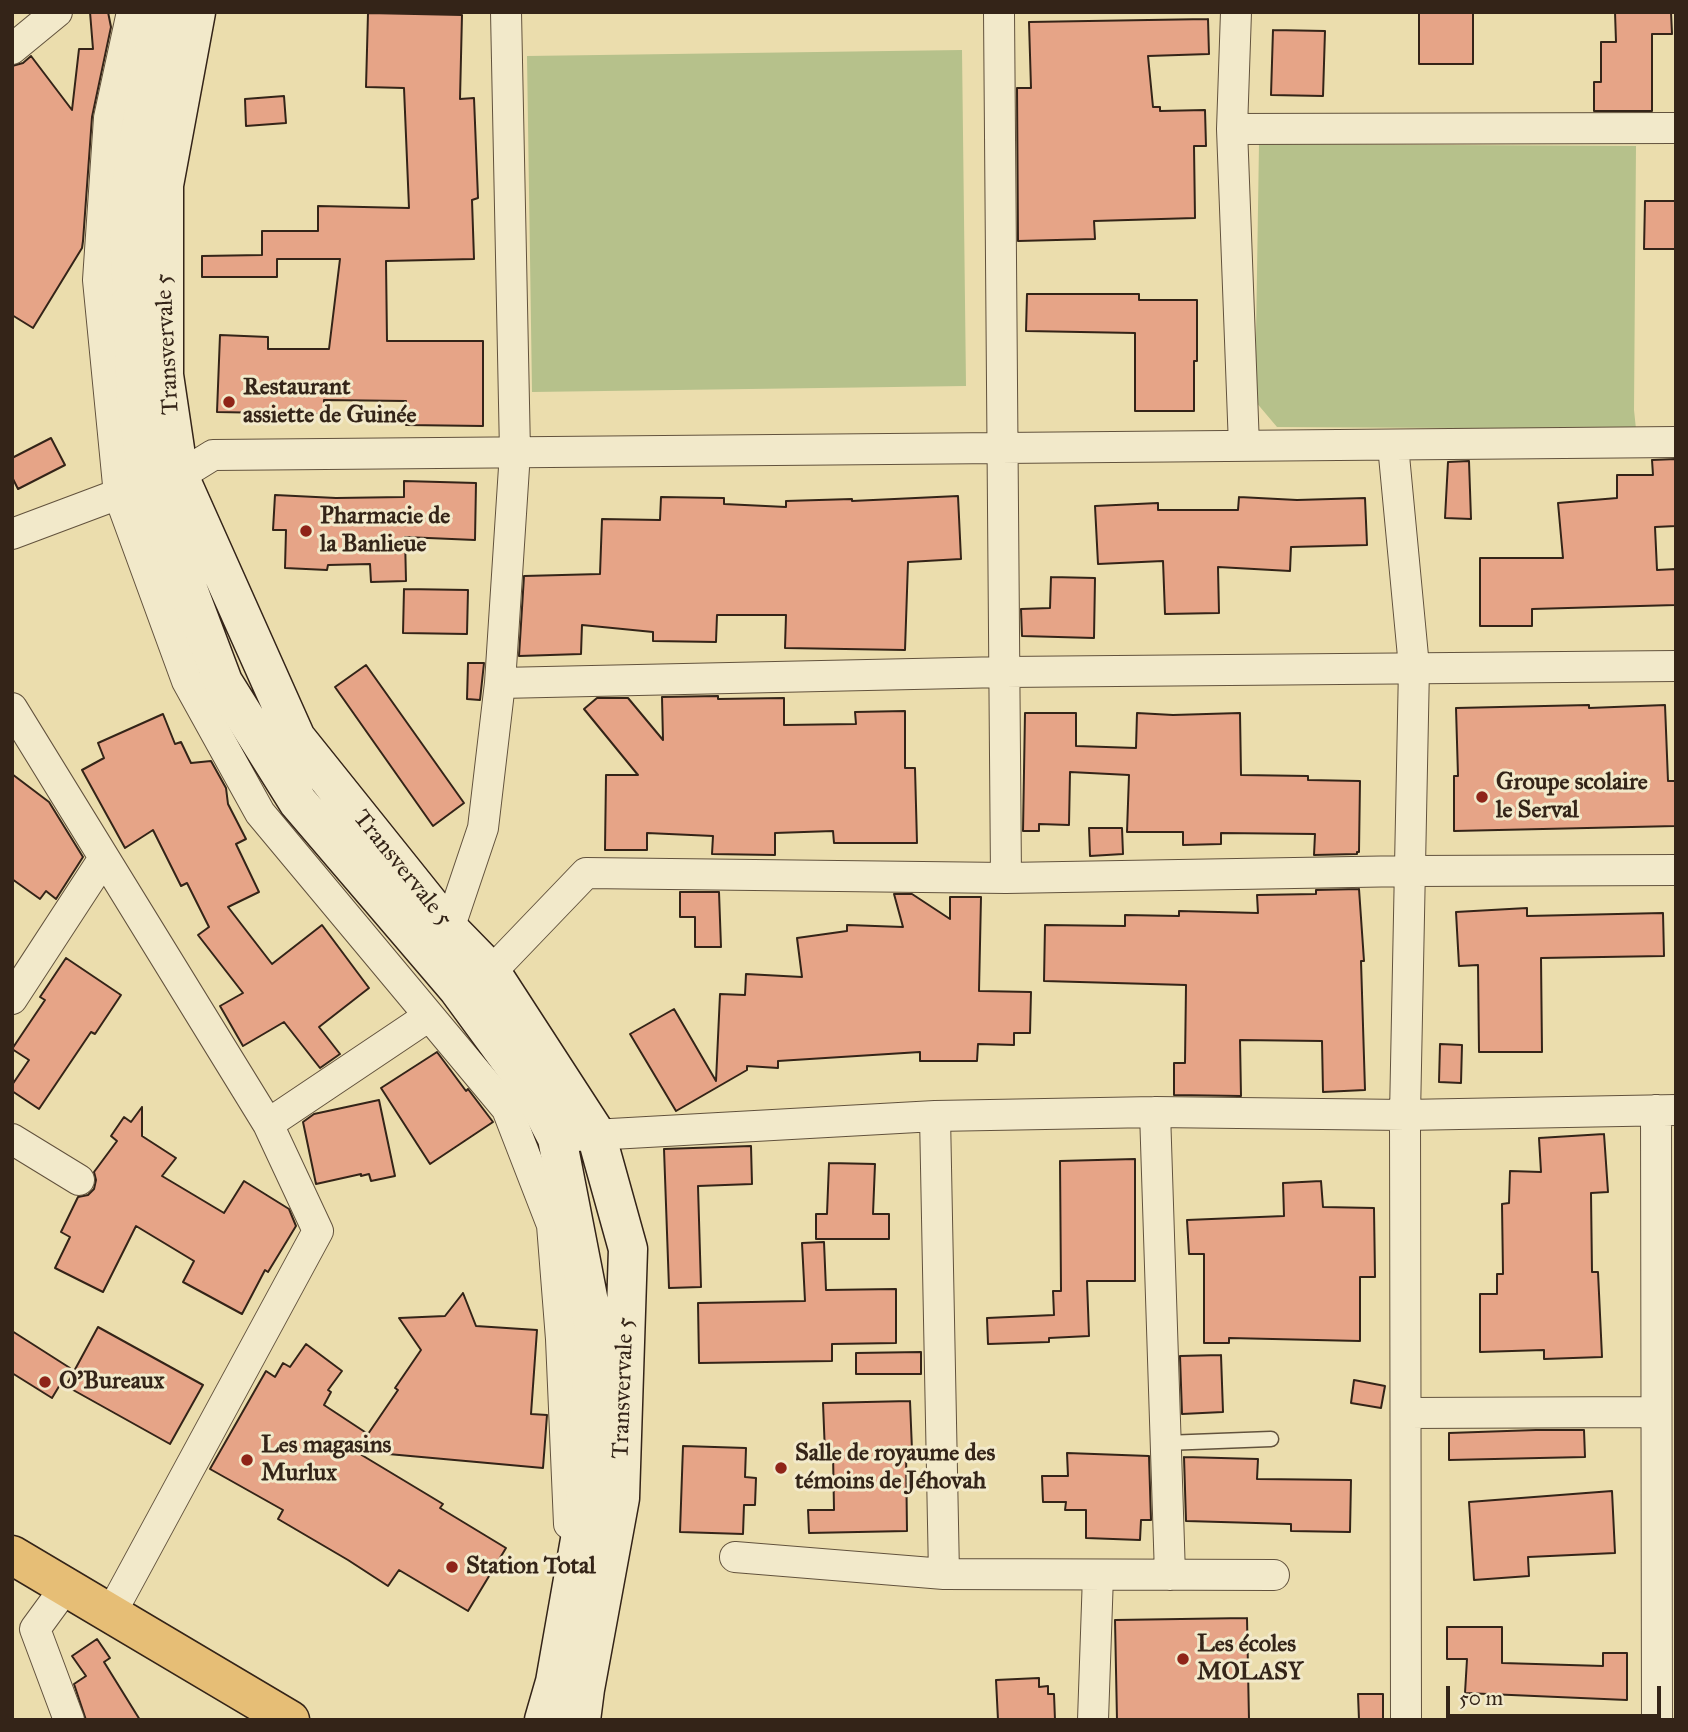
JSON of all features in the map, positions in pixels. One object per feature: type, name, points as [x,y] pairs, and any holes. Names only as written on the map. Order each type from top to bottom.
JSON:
[{"type":"main road","name":"Transvervale 5","points":[[161,12],[128,202],[136,399],[149,485],[223,681],[298,802],[458,989],[532,1090],[557,1138],[594,1328],[585,1511],[555,1682],[544,1720]]},
{"type":"main road","name":"Transvervale 5","points":[[196,12],[164,185],[164,375],[149,485],[296,738],[449,929],[491,972],[596,1134],[628,1248],[620,1498],[584,1689],[581,1720]]},
{"type":"main road","points":[[12,1555],[290,1720]]},
{"type":"street","points":[[12,49],[57,12]]},
{"type":"street","name":"Transvervale 5","points":[[132,12],[109,118],[98,280],[149,485],[187,681],[260,813],[507,1109],[552,1225],[561,1339],[569,1525],[555,1682]]},
{"type":"street","points":[[449,929],[483,828],[500,683],[515,452],[506,12]]},
{"type":"street","points":[[999,12],[1006,878]]},
{"type":"street","points":[[1236,12],[1232,129],[1244,446]]},
{"type":"street","points":[[1232,129],[1676,128]]},
{"type":"street","points":[[12,534],[149,485],[213,455],[1676,442]]},
{"type":"street","points":[[1393,445],[1414,667],[1405,1115],[1406,1720]]},
{"type":"street","points":[[500,683],[1004,672],[1676,666]]},
{"type":"street","points":[[12,708],[268,1124],[318,1231],[110,1615]]},
{"type":"street","points":[[12,999],[104,858]]},
{"type":"street","points":[[491,972],[586,873],[1006,878],[1410,870],[1676,870]]},
{"type":"street","points":[[268,1124],[429,1016]]},
{"type":"street","points":[[557,1138],[936,1116],[1154,1112],[1405,1115],[1666,1110],[1656,1412],[1657,1720]]},
{"type":"street","points":[[1154,1112],[1170,1575]]},
{"type":"street","points":[[936,1116],[944,1574]]},
{"type":"street","points":[[12,1139],[79,1180]]},
{"type":"street","points":[[1406,1413],[1656,1412]]},
{"type":"street","points":[[735,1557],[944,1574],[1273,1574]]},
{"type":"street","points":[[1093,1720],[1098,1574]]},
{"type":"street","points":[[65,1588],[35,1629],[69,1720]]},
{"type":"lane","points":[[1166,1443],[1271,1439]]},
{"type":"green space","points":[[962,50],[966,386],[532,392],[527,56]]},
{"type":"green space","points":[[1259,144],[1636,146],[1636,429],[1277,427],[1255,401]]},
{"type":"building","points":[[90,12],[108,12],[111,27],[92,117],[82,248],[33,328],[12,315],[12,66],[23,63],[31,56],[72,110],[79,49],[93,49]]},
{"type":"building","points":[[1419,12],[1473,12],[1473,64],[1419,64]]},
{"type":"building","points":[[1615,12],[1671,12],[1672,34],[1652,34],[1652,111],[1594,111],[1594,82],[1601,82],[1601,42],[1616,42]]},
{"type":"building","points":[[368,13],[462,15],[460,99],[474,98],[478,198],[472,200],[474,259],[386,261],[387,341],[483,341],[483,426],[406,425],[406,401],[324,400],[324,414],[217,412],[220,335],[268,337],[268,349],[329,349],[340,259],[277,259],[277,277],[202,277],[202,256],[262,255],[262,231],[318,231],[318,206],[409,208],[404,88],[366,87]]},
{"type":"building","points":[[1208,19],[1209,54],[1148,56],[1153,107],[1160,107],[1160,111],[1205,110],[1206,146],[1194,146],[1195,218],[1094,221],[1095,239],[1018,241],[1017,88],[1031,88],[1029,22]]},
{"type":"building","points":[[1273,30],[1325,31],[1323,96],[1271,95]]},
{"type":"building","points":[[284,96],[286,123],[246,126],[245,99]]},
{"type":"building","points":[[1645,201],[1676,201],[1676,249],[1644,249]]},
{"type":"building","points":[[1027,294],[1139,294],[1139,300],[1197,300],[1194,411],[1135,411],[1135,333],[1026,331]]},
{"type":"building","points":[[51,438],[65,465],[18,489],[12,477],[12,458]]},
{"type":"building","points":[[1676,459],[1676,526],[1655,527],[1657,570],[1676,569],[1676,605],[1532,609],[1532,626],[1480,626],[1480,558],[1563,558],[1558,503],[1617,498],[1617,475],[1653,475],[1652,460]]},
{"type":"building","points":[[1469,461],[1471,519],[1445,518],[1448,462]]},
{"type":"building","points":[[404,481],[476,483],[475,540],[405,537],[406,581],[371,582],[370,564],[328,565],[327,570],[285,568],[286,530],[273,530],[275,495],[404,497]]},
{"type":"building","points":[[958,496],[961,559],[908,562],[905,650],[785,648],[786,615],[717,615],[716,642],[653,641],[653,632],[582,625],[581,654],[519,656],[524,576],[600,574],[602,519],[660,520],[661,497],[724,498],[724,504],[786,507],[786,501]]},
{"type":"building","points":[[1239,497],[1297,500],[1365,498],[1367,545],[1291,547],[1290,571],[1218,567],[1219,613],[1165,614],[1163,561],[1098,564],[1095,506],[1158,503],[1158,510],[1238,510]]},
{"type":"building","points":[[1051,577],[1095,578],[1094,638],[1022,636],[1021,609],[1050,608]]},
{"type":"building","points":[[404,589],[468,590],[467,634],[403,633]]},
{"type":"building","points":[[468,663],[484,663],[480,700],[467,699]]},
{"type":"building","points":[[366,665],[464,803],[433,826],[335,687]]},
{"type":"building","points":[[718,696],[718,699],[784,698],[784,725],[856,724],[855,712],[905,711],[905,768],[915,768],[917,843],[834,843],[833,831],[775,833],[775,855],[712,854],[713,836],[647,833],[647,850],[605,850],[606,775],[638,775],[584,709],[597,698],[628,698],[663,740],[662,697]]},
{"type":"building","points":[[1589,705],[1589,708],[1665,705],[1668,781],[1676,781],[1676,826],[1454,831],[1454,776],[1458,776],[1456,708]]},
{"type":"building","points":[[1025,713],[1076,713],[1076,746],[1136,748],[1137,713],[1240,713],[1241,775],[1308,776],[1308,780],[1360,781],[1359,852],[1314,855],[1315,834],[1221,833],[1221,844],[1183,845],[1183,832],[1127,832],[1129,775],[1070,772],[1069,825],[1039,824],[1039,831],[1023,831]]},
{"type":"building","points":[[163,714],[175,744],[181,742],[191,763],[211,761],[226,788],[228,804],[246,839],[236,844],[259,892],[228,907],[272,964],[322,925],[369,988],[319,1027],[340,1054],[320,1068],[284,1022],[243,1046],[220,1006],[243,993],[198,935],[209,927],[187,883],[181,886],[153,830],[125,848],[82,770],[104,758],[98,743]]},
{"type":"building","points":[[12,774],[49,802],[83,857],[56,899],[46,891],[40,899],[12,879]]},
{"type":"building","points":[[1089,828],[1122,828],[1123,854],[1090,856]]},
{"type":"building","points":[[1359,889],[1364,961],[1361,961],[1365,1090],[1323,1092],[1322,1041],[1240,1040],[1241,1096],[1174,1095],[1174,1063],[1185,1063],[1186,985],[1044,981],[1045,925],[1125,926],[1125,915],[1179,916],[1179,911],[1258,913],[1257,895],[1316,894],[1316,890]]},
{"type":"building","points":[[680,892],[719,892],[721,947],[695,947],[695,917],[680,917]]},
{"type":"building","points":[[894,894],[912,894],[950,919],[950,897],[981,897],[979,991],[1031,992],[1030,1033],[1014,1033],[1014,1045],[978,1044],[977,1061],[920,1061],[920,1052],[778,1061],[778,1068],[747,1066],[747,1070],[676,1111],[630,1034],[674,1009],[716,1081],[720,994],[745,995],[746,974],[802,977],[797,938],[847,931],[847,925],[903,927]]},
{"type":"building","points":[[1527,908],[1527,916],[1663,913],[1664,956],[1541,958],[1542,1052],[1479,1052],[1478,965],[1459,966],[1456,912]]},
{"type":"building","points":[[66,958],[121,995],[95,1034],[91,1032],[39,1109],[12,1091],[12,1085],[29,1060],[12,1049],[45,1000],[40,997]]},
{"type":"building","points":[[1440,1044],[1462,1045],[1461,1083],[1439,1082]]},
{"type":"building","points":[[437,1052],[493,1122],[430,1164],[381,1088]]},
{"type":"building","points":[[379,1100],[395,1176],[371,1181],[369,1174],[361,1174],[316,1184],[303,1122],[314,1114]]},
{"type":"building","points":[[142,1107],[142,1136],[176,1158],[162,1176],[224,1213],[244,1181],[289,1209],[296,1226],[268,1272],[265,1270],[242,1314],[183,1282],[194,1261],[136,1226],[103,1292],[55,1268],[70,1237],[61,1232],[78,1197],[88,1195],[94,1189],[94,1172],[117,1141],[111,1136],[124,1117],[131,1122]]},
{"type":"building","points":[[1604,1134],[1608,1192],[1591,1193],[1592,1272],[1598,1272],[1602,1357],[1544,1359],[1544,1350],[1480,1352],[1480,1294],[1497,1294],[1497,1274],[1503,1274],[1502,1204],[1509,1203],[1510,1171],[1541,1172],[1539,1138]]},
{"type":"building","points":[[751,1146],[752,1184],[698,1186],[701,1287],[669,1288],[664,1149]]},
{"type":"building","points":[[1135,1159],[1135,1281],[1087,1281],[1089,1336],[1049,1338],[1049,1342],[988,1344],[987,1318],[1054,1315],[1053,1291],[1061,1291],[1060,1161]]},
{"type":"building","points":[[829,1163],[875,1164],[873,1214],[889,1214],[889,1239],[816,1239],[816,1214],[827,1214]]},
{"type":"building","points":[[1321,1181],[1323,1207],[1374,1208],[1375,1277],[1360,1277],[1360,1341],[1229,1338],[1229,1343],[1204,1343],[1204,1254],[1189,1254],[1187,1220],[1284,1216],[1283,1183]]},
{"type":"building","points":[[824,1242],[826,1290],[896,1289],[896,1343],[832,1344],[832,1361],[699,1363],[698,1303],[805,1301],[802,1243]]},
{"type":"building","points":[[463,1293],[476,1326],[537,1330],[531,1414],[547,1415],[543,1468],[355,1451],[443,1504],[440,1508],[506,1548],[468,1611],[399,1570],[388,1586],[278,1519],[283,1510],[210,1469],[266,1371],[275,1377],[283,1363],[290,1367],[306,1344],[342,1371],[328,1390],[331,1392],[324,1405],[368,1434],[421,1350],[399,1318],[445,1316]]},
{"type":"building","points":[[98,1327],[203,1385],[170,1444],[66,1386]]},
{"type":"building","points":[[12,1331],[70,1368],[52,1398],[12,1373]]},
{"type":"building","points":[[921,1352],[921,1374],[856,1374],[856,1353]]},
{"type":"building","points":[[1221,1355],[1223,1412],[1182,1414],[1180,1356]]},
{"type":"building","points":[[1354,1380],[1385,1386],[1381,1408],[1351,1403]]},
{"type":"building","points":[[910,1401],[912,1450],[906,1450],[907,1531],[809,1533],[808,1510],[834,1510],[833,1452],[825,1453],[823,1403]]},
{"type":"building","points":[[1584,1430],[1585,1457],[1449,1460],[1449,1433]]},
{"type":"building","points":[[683,1446],[746,1448],[745,1477],[756,1478],[755,1505],[744,1505],[743,1534],[680,1532]]},
{"type":"building","points":[[1067,1453],[1149,1456],[1151,1520],[1141,1520],[1140,1540],[1086,1538],[1086,1510],[1065,1510],[1066,1502],[1043,1502],[1042,1476],[1068,1476]]},
{"type":"building","points":[[1184,1457],[1258,1459],[1257,1479],[1351,1480],[1350,1532],[1291,1531],[1291,1524],[1186,1521]]},
{"type":"building","points":[[1612,1491],[1615,1553],[1528,1557],[1529,1576],[1474,1580],[1469,1502]]},
{"type":"building","name":"Les écoles MOLASY","points":[[1247,1618],[1249,1720],[1117,1720],[1115,1620]]},
{"type":"building","points":[[1447,1627],[1502,1627],[1502,1663],[1603,1666],[1603,1653],[1627,1653],[1627,1700],[1465,1693],[1467,1659],[1447,1659]]},
{"type":"building","points":[[97,1639],[110,1658],[104,1662],[140,1720],[86,1720],[74,1684],[86,1676],[72,1656]]},
{"type":"building","points":[[1039,1678],[1039,1687],[1048,1686],[1048,1694],[1054,1694],[1055,1720],[998,1720],[996,1680]]},
{"type":"building","points":[[1358,1694],[1383,1694],[1383,1720],[1359,1720]]},
{"type":"place","name":"Restaurant assiette de Guinée","points":[[229,402]]},
{"type":"place","name":"Pharmacie de la Banlieue","points":[[306,531]]},
{"type":"place","name":"Groupe scolaire le Serval","points":[[1482,797]]},
{"type":"place","name":"O'Bureaux","points":[[45,1382]]},
{"type":"place","name":"Les magasins Murlux","points":[[247,1460]]},
{"type":"place","name":"Salle de royaume des témoins de Jéhovah","points":[[781,1468]]},
{"type":"place","name":"Station Total","points":[[452,1567]]},
{"type":"place","name":"Les écoles MOLASY","points":[[1183,1659]]}]
